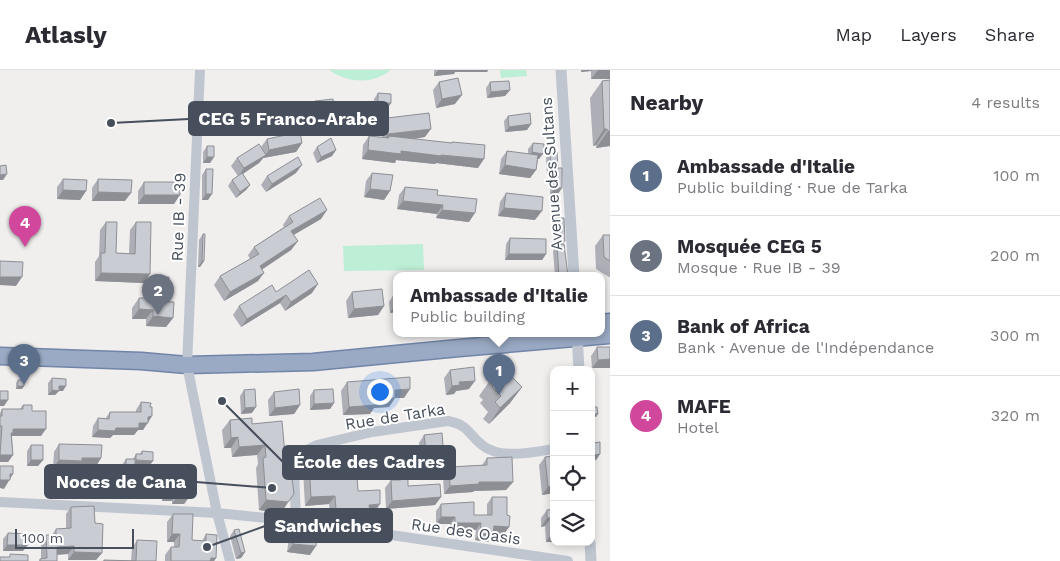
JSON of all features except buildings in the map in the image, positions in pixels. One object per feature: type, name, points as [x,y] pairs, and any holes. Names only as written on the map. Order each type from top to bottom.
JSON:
[{"type":"highway","points":[[459,348],[507,337]]},
{"type":"highway","points":[[0,356],[132,360],[187,365],[312,362],[567,337]]},
{"type":"street","name":"Rue IB - 39","points":[[200,70],[187,365],[217,513],[230,561]]},
{"type":"street","name":"Avenue des Sultans","points":[[561,70],[574,272]]},
{"type":"street","points":[[577,337],[579,366]]},
{"type":"street","name":"Rue de Tarka","points":[[296,521],[294,467],[297,458],[317,445],[372,432],[448,422],[459,423],[483,447],[503,453],[515,455],[550,450]]},
{"type":"street","name":"Rue des Oasis","points":[[0,502],[217,513],[296,521],[568,561]]},
{"type":"street","points":[[590,546],[591,561]]},
{"type":"green space","points":[[329,70],[391,70],[376,78],[352,80]]},
{"type":"green space","points":[[500,70],[526,70],[527,76],[501,78]]},
{"type":"green space","points":[[423,244],[424,270],[344,271],[343,246]]},
{"type":"place","name":"CEG 5 Franco-Arabe","points":[[111,123]]},
{"type":"place","name":"MAFE","points":[[25,247]]},
{"type":"place","name":"Mosquée CEG 5","points":[[158,315]]},
{"type":"place","name":"Bank of Africa","points":[[24,385]]},
{"type":"place","name":"Ambassade d'Italie","points":[[499,395]]},
{"type":"place","name":"École des Cadres","points":[[222,401]]},
{"type":"place","name":"Noces de Cana","points":[[272,488]]},
{"type":"place","name":"Sandwiches","points":[[207,547]]}]
